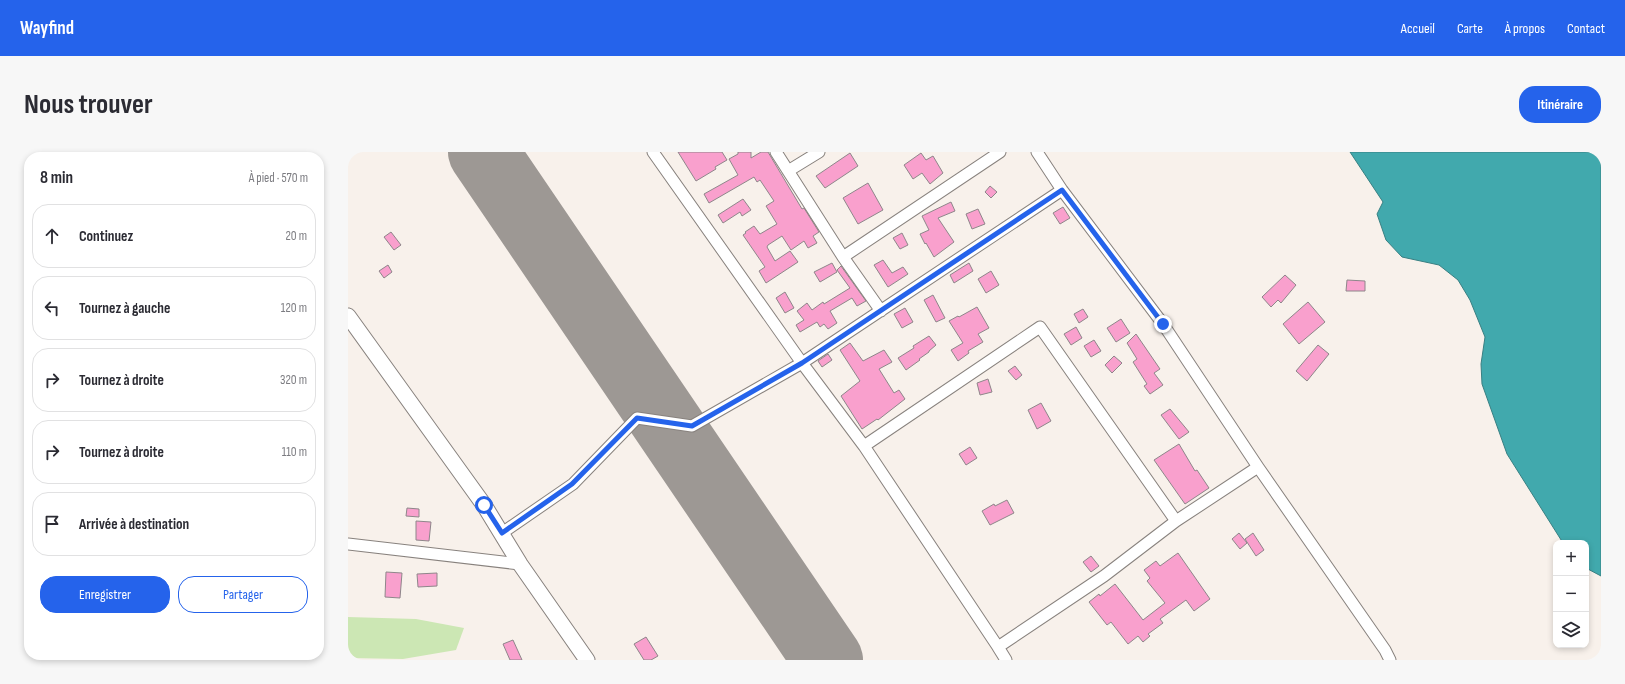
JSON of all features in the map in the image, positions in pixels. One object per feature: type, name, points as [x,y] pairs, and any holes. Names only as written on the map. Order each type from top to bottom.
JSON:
[{"type":"street","points":[[653,152],[802,363],[864,446],[1006,660]]},
{"type":"street","points":[[776,152],[843,257],[881,311]]},
{"type":"street","points":[[788,171],[819,152]]},
{"type":"street","points":[[843,257],[1000,152]]},
{"type":"street","points":[[1037,152],[1062,190],[1163,324],[1258,468],[1385,650],[1390,660]]},
{"type":"street","points":[[502,533],[572,484],[637,418],[692,426],[802,363],[1062,190]]},
{"type":"street","points":[[348,316],[484,505],[520,564],[587,660]]},
{"type":"street","points":[[864,446],[1040,327],[1176,521]]},
{"type":"street","points":[[998,647],[1104,576],[1176,521],[1258,468]]},
{"type":"street","points":[[348,544],[520,564]]},
{"type":"green space","points":[[348,617],[416,619],[464,628],[456,650],[403,659],[348,658]]},
{"type":"water","points":[[1350,152],[1601,152],[1601,576],[1589,570],[1589,540],[1561,540],[1507,454],[1482,384],[1481,364],[1485,337],[1470,300],[1458,280],[1439,265],[1402,257],[1386,240],[1377,214],[1383,202]]},
{"type":"building","points":[[678,152],[722,152],[727,160],[715,167],[716,169],[696,181]]},
{"type":"building","points":[[738,152],[751,152],[751,158],[761,152],[768,152],[802,209],[804,208],[819,232],[813,236],[817,243],[808,248],[804,241],[791,250],[782,236],[768,245],[767,247],[775,261],[790,251],[798,262],[766,283],[759,271],[765,267],[743,235],[754,226],[760,234],[777,224],[766,206],[774,201],[760,180],[757,182],[754,177],[709,203],[704,194],[738,175],[729,159],[738,154]]},
{"type":"building","points":[[850,153],[858,166],[825,188],[816,176]]},
{"type":"building","points":[[921,153],[926,160],[933,156],[943,173],[930,184],[922,173],[913,179],[904,165]]},
{"type":"building","points":[[868,183],[883,210],[858,224],[843,198]]},
{"type":"building","points":[[990,186],[997,192],[991,198],[985,192]]},
{"type":"building","points":[[743,199],[751,210],[742,216],[740,212],[723,223],[718,215]]},
{"type":"building","points":[[951,202],[955,211],[938,218],[954,242],[934,257],[920,234],[929,230],[922,216]]},
{"type":"building","points":[[1063,207],[1070,218],[1060,224],[1053,213]]},
{"type":"building","points":[[978,209],[985,224],[972,229],[966,214]]},
{"type":"building","points":[[391,232],[401,245],[394,250],[384,237]]},
{"type":"building","points":[[902,233],[908,245],[900,249],[893,238]]},
{"type":"building","points":[[883,260],[892,273],[903,267],[908,274],[888,287],[874,265]]},
{"type":"building","points":[[832,263],[837,272],[820,282],[814,272]]},
{"type":"building","points":[[969,263],[973,271],[954,283],[950,275]]},
{"type":"building","points":[[388,265],[392,272],[384,278],[379,271]]},
{"type":"building","points":[[841,266],[866,301],[857,306],[852,298],[830,311],[837,323],[828,329],[824,324],[820,327],[817,322],[800,332],[796,325],[804,320],[797,311],[807,303],[812,310],[823,302],[824,304],[850,288],[837,270]]},
{"type":"building","points":[[991,271],[999,285],[986,293],[978,279]]},
{"type":"building","points":[[1285,275],[1296,285],[1281,303],[1278,300],[1271,307],[1262,297]]},
{"type":"building","points":[[1347,280],[1365,281],[1365,291],[1346,291]]},
{"type":"building","points":[[785,292],[794,308],[785,313],[776,298]]},
{"type":"building","points":[[933,295],[945,318],[936,322],[924,300]]},
{"type":"building","points":[[1308,302],[1325,322],[1299,344],[1283,324]]},
{"type":"building","points":[[977,307],[989,328],[978,334],[983,342],[968,351],[969,353],[958,361],[951,350],[963,343],[949,321]]},
{"type":"building","points":[[905,308],[913,322],[902,328],[894,314]]},
{"type":"building","points":[[1083,309],[1088,317],[1079,323],[1074,314]]},
{"type":"building","points":[[1121,319],[1130,333],[1116,342],[1107,328]]},
{"type":"building","points":[[1076,327],[1082,338],[1071,345],[1064,334]]},
{"type":"building","points":[[1136,334],[1160,369],[1154,373],[1163,385],[1150,394],[1144,386],[1147,384],[1133,362],[1137,359],[1127,343]]},
{"type":"building","points":[[929,336],[936,345],[919,359],[920,360],[906,370],[898,358]]},
{"type":"building","points":[[1094,340],[1101,351],[1091,357],[1084,346]]},
{"type":"building","points":[[850,343],[863,361],[884,350],[892,362],[879,369],[894,393],[899,390],[905,399],[878,420],[877,419],[862,429],[841,396],[860,381],[840,350]]},
{"type":"building","points":[[1318,345],[1329,354],[1307,381],[1296,371]]},
{"type":"building","points":[[828,354],[832,360],[822,367],[818,361]]},
{"type":"building","points":[[1114,356],[1122,363],[1112,373],[1105,365]]},
{"type":"building","points":[[1015,366],[1022,375],[1016,380],[1008,371]]},
{"type":"building","points":[[988,379],[992,392],[980,395],[977,383]]},
{"type":"building","points":[[1041,403],[1051,421],[1037,429],[1028,410]]},
{"type":"building","points":[[1170,409],[1189,432],[1179,439],[1161,415]]},
{"type":"building","points":[[1179,444],[1195,471],[1197,470],[1209,488],[1185,504],[1154,460]]},
{"type":"building","points":[[970,447],[977,458],[966,465],[959,454]]},
{"type":"building","points":[[1007,500],[1014,513],[990,525],[982,511],[994,504],[995,506]]},
{"type":"building","points":[[407,508],[419,509],[419,517],[406,516]]},
{"type":"building","points":[[416,521],[431,522],[429,541],[416,540]]},
{"type":"building","points":[[1239,533],[1247,543],[1240,549],[1232,539]]},
{"type":"building","points":[[1253,533],[1264,550],[1256,556],[1245,539]]},
{"type":"building","points":[[1178,553],[1210,599],[1194,611],[1186,600],[1160,619],[1163,623],[1148,634],[1150,636],[1143,642],[1138,636],[1128,644],[1111,622],[1107,625],[1089,602],[1099,594],[1100,596],[1115,584],[1143,620],[1165,603],[1147,581],[1150,578],[1144,570],[1156,561],[1160,566]]},
{"type":"building","points":[[1091,556],[1099,566],[1091,572],[1083,562]]},
{"type":"building","points":[[386,572],[402,573],[400,598],[385,597]]},
{"type":"building","points":[[437,573],[437,586],[418,587],[417,574]]},
{"type":"building","points":[[646,637],[658,656],[651,660],[644,660],[634,644]]},
{"type":"building","points":[[513,640],[522,660],[510,660],[503,644]]},
{"type":"runway","points":[[483,152],[828,660]]},
{"type":"route","points":[[484,505],[502,533],[572,484],[637,418],[692,426],[802,363],[1062,190],[1163,324]]}]
